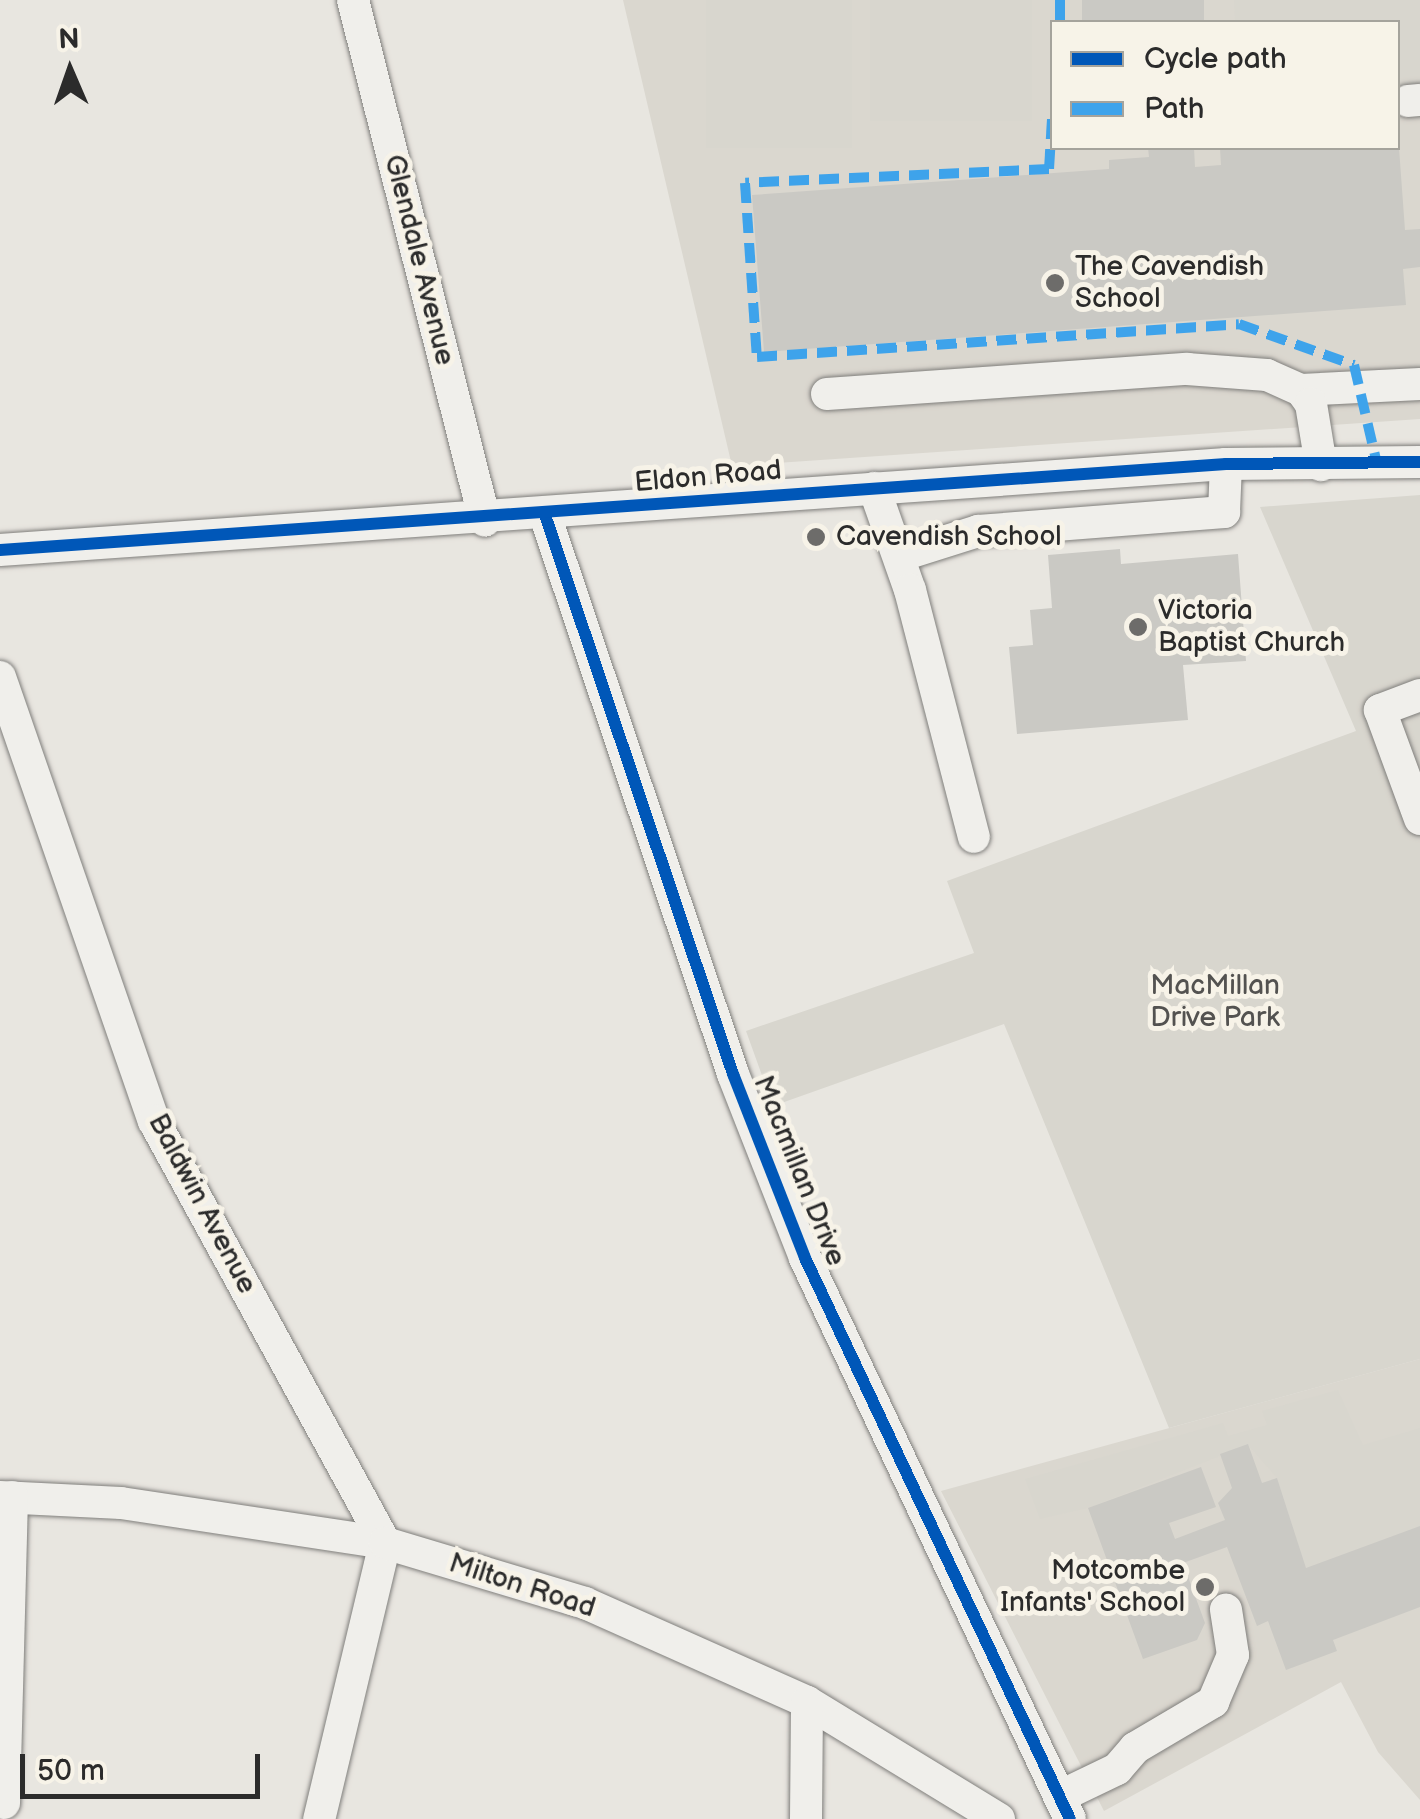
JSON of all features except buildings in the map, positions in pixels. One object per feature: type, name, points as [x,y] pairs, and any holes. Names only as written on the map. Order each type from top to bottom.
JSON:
[{"type":"street","name":"Glendale Avenue","points":[[353,0],[485,520]]},
{"type":"street","points":[[827,394],[1187,369],[1267,376],[1301,390],[1420,384]]},
{"type":"street","points":[[1301,390],[1311,404],[1322,465]]},
{"type":"street","name":"Eldon Road","points":[[0,550],[485,520],[1226,464],[1420,462]]},
{"type":"street","points":[[899,556],[978,530],[1224,512],[1226,464]]},
{"type":"street","points":[[874,488],[899,556],[974,836]]},
{"type":"street","name":"Macmillan Drive","points":[[545,515],[727,1055],[805,1258],[1067,1807]]},
{"type":"street","name":"Baldwin Avenue","points":[[0,677],[154,1121],[386,1543]]},
{"type":"street","points":[[1420,694],[1380,710],[1420,819]]},
{"type":"street","points":[[4,1803],[6,1496]]},
{"type":"street","name":"Milton Road","points":[[6,1496],[230,1516],[386,1543],[586,1603],[807,1702],[998,1819]]},
{"type":"street","points":[[320,1819],[386,1543]]},
{"type":"street","points":[[1067,1807],[1117,1768],[1135,1748],[1213,1702],[1233,1655],[1226,1610]]},
{"type":"street","points":[[806,1819],[807,1702]]},
{"type":"shaded area","name":"The Cavendish School","points":[[623,0],[1420,0],[1420,419],[732,466]]},
{"type":"shaded area","name":"Motcombe Infants' School","points":[[1420,1359],[1420,1800],[1378,1752],[1341,1682],[1104,1811],[941,1491]]},
{"type":"green space","points":[[706,0],[852,0],[852,148],[706,148]]},
{"type":"green space","points":[[870,0],[1032,0],[1032,121],[870,121]]},
{"type":"green space","points":[[1234,0],[1420,0],[1420,85],[1400,87],[1400,20],[1235,20]]},
{"type":"green space","name":"MacMillan Drive Park","points":[[1420,495],[1420,1359],[1169,1428],[1004,1024],[773,1106],[746,1031],[974,953],[947,881],[1356,731],[1260,507]]},
{"type":"green space","points":[[1338,1390],[1363,1445],[1420,1428],[1420,1526],[1306,1568],[1277,1478],[1248,1445],[1088,1508],[1040,1519],[1025,1479],[1223,1423],[1228,1436],[1267,1425],[1262,1411]]},
{"type":"marked path","points":[[1060,0],[1060,20]]},
{"type":"marked path","points":[[1050,150],[1049,169],[745,183],[757,357],[1239,324],[1354,365],[1377,464]]},
{"type":"cycle path","points":[[0,550],[1226,464],[1420,462]]},
{"type":"cycle path","points":[[545,515],[733,1074],[805,1258],[1070,1819]]},
{"type":"place","name":"The Cavendish School","points":[[1055,283]]},
{"type":"place","name":"Cavendish School","points":[[816,537]]},
{"type":"place","name":"Victoria Baptist Church","points":[[1138,627]]},
{"type":"place","name":"Motcombe Infants' School","points":[[1205,1587]]}]
